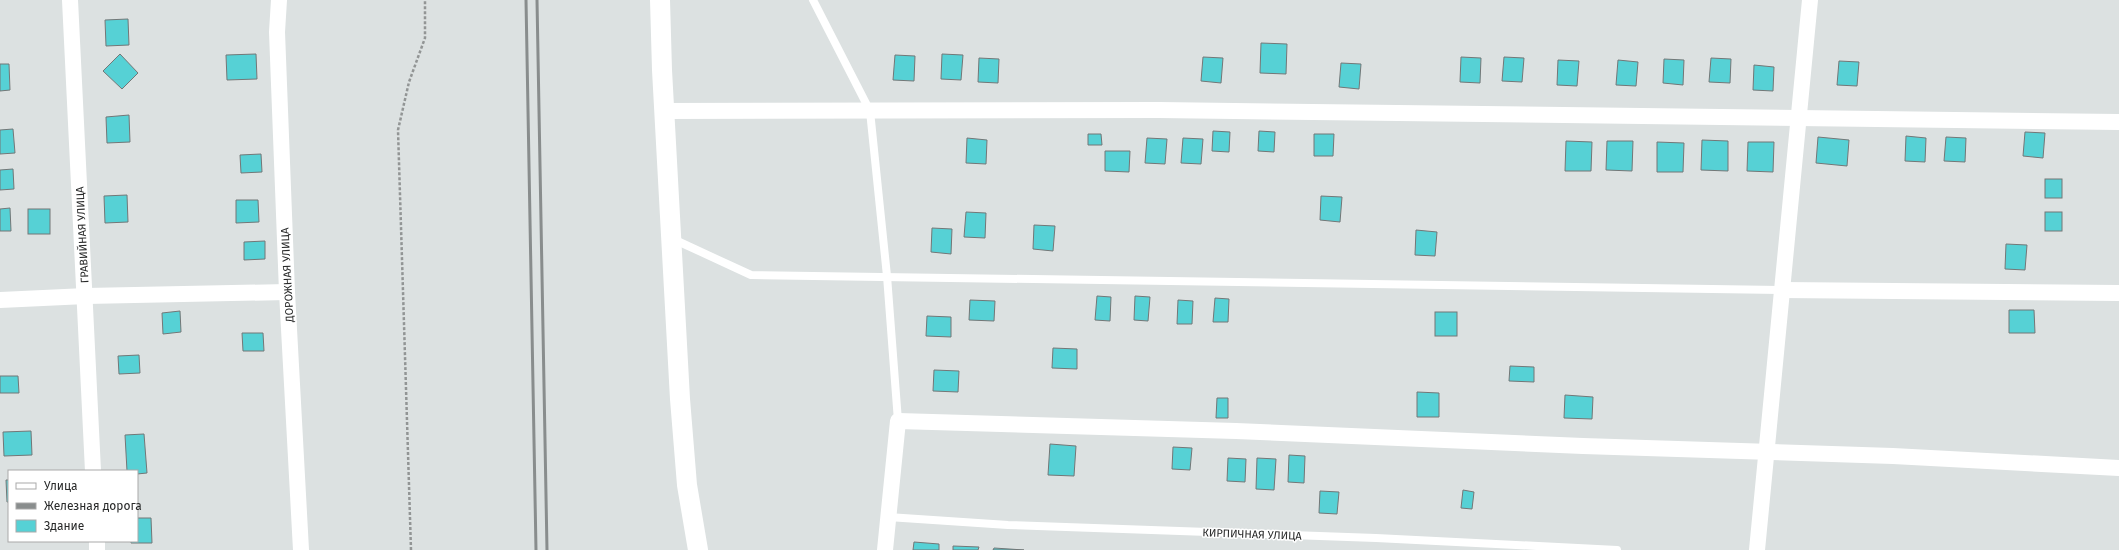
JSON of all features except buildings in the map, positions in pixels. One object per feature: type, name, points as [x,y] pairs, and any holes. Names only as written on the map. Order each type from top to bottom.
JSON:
[{"type":"street","name":"ГРАВИЙНАЯ УЛИЦА","points":[[70,0],[86,296],[93,470]]},
{"type":"street","name":"ДОРОЖНАЯ УЛИЦА","points":[[278,0],[277,32],[287,292],[301,550]]},
{"type":"street","points":[[660,0],[664,111],[687,485],[698,550]]},
{"type":"street","points":[[1757,550],[1765,451],[1810,0]]},
{"type":"street","points":[[664,111],[1159,110],[2119,122]]},
{"type":"street","points":[[1782,290],[2119,292]]},
{"type":"street","points":[[0,300],[86,296],[287,292]]},
{"type":"street","points":[[885,550],[898,421],[1236,430],[1583,446],[1893,456],[2119,468]]},
{"type":"lane","points":[[812,0],[870,111],[887,276],[898,421]]},
{"type":"lane","points":[[672,239],[751,275],[1782,290]]},
{"type":"lane","name":"КИРПИЧНАЯ УЛИЦА","points":[[888,517],[1008,525],[1376,538],[1617,550]]},
{"type":"path","points":[[411,550],[398,130],[409,82],[425,38],[425,0]]},
{"type":"railway","points":[[526,0],[536,550]]},
{"type":"railway","points":[[537,0],[547,550]]}]
